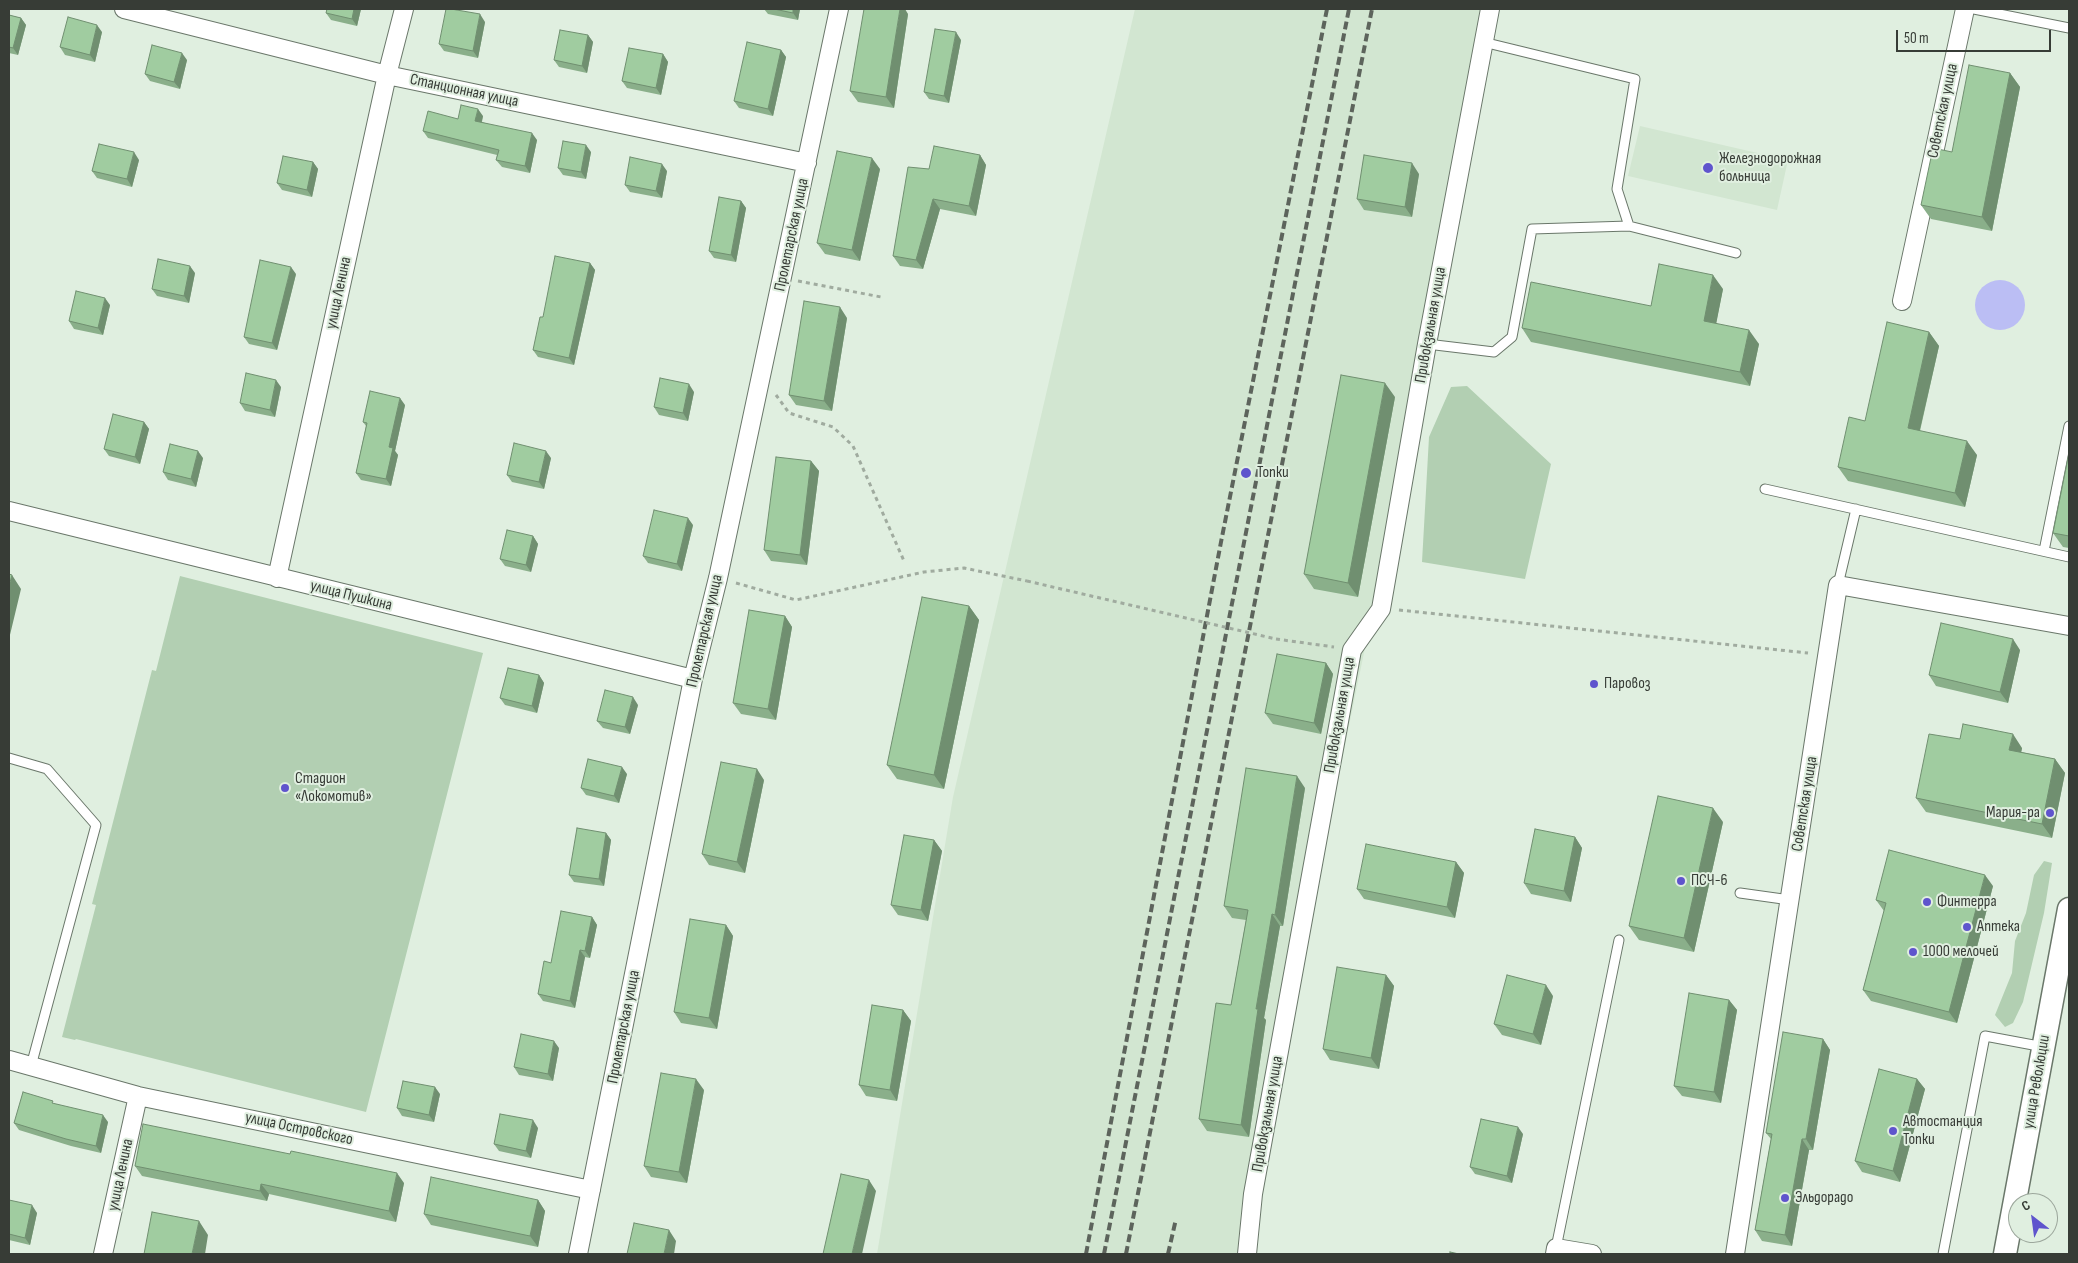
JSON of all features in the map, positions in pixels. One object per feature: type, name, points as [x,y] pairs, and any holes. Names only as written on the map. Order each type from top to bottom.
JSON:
[{"type":"street","name":"Станционная улица","points":[[124,9],[387,75],[807,163]]},
{"type":"street","name":"улица Ленина","points":[[277,578],[387,75],[404,9]]},
{"type":"street","name":"Пролетарская улица","points":[[578,1254],[693,679],[718,578],[839,9]]},
{"type":"street","name":"Привокзальная улица","points":[[1247,1254],[1253,1194],[1352,650],[1381,609],[1427,344],[1490,9]]},
{"type":"street","name":"Советская улица","points":[[1902,300],[1965,9]]},
{"type":"street","name":"улица Пушкина","points":[[9,511],[693,679]]},
{"type":"street","name":"Советская улица","points":[[1735,1254],[1838,585]]},
{"type":"street","points":[[1838,585],[2069,626]]},
{"type":"street","name":"улица Революции","points":[[2005,1254],[2069,909]]},
{"type":"street","name":"улица Островского","points":[[9,1060],[138,1096],[591,1190]]},
{"type":"street","name":"улица Ленина","points":[[103,1254],[138,1096]]},
{"type":"street","points":[[1555,1251],[1592,1254]]},
{"type":"lane","points":[[1974,9],[2069,28]]},
{"type":"lane","points":[[1483,42],[1635,79],[1617,189],[1629,226]]},
{"type":"lane","points":[[1427,344],[1494,352],[1512,337],[1532,229],[1629,226],[1736,252]]},
{"type":"lane","points":[[2044,551],[2069,426]]},
{"type":"lane","points":[[1765,489],[2069,557]]},
{"type":"lane","points":[[1838,585],[1856,509]]},
{"type":"lane","points":[[9,758],[47,769],[96,825],[31,1066]]},
{"type":"lane","points":[[1740,892],[1790,900]]},
{"type":"lane","points":[[1555,1251],[1619,940]]},
{"type":"lane","points":[[1943,1254],[1985,1036],[2044,1047]]},
{"type":"path","points":[[782,278],[881,297]]},
{"type":"path","points":[[761,376],[789,413],[833,427],[853,446],[904,561]]},
{"type":"path","points":[[718,578],[796,600],[924,572],[964,568],[1276,639],[1352,650]]},
{"type":"path","points":[[1381,609],[1828,655]]},
{"type":"shaded area","points":[[1135,9],[1496,9],[1253,1194],[1238,1254],[877,1254],[953,797]]},
{"type":"shaded area","name":"Железнодорожная больница","points":[[1640,126],[1788,160],[1777,210],[1628,176]]},
{"type":"shaded area","points":[[1467,386],[1551,464],[1525,579],[1422,562],[1429,437],[1451,387]]},
{"type":"shaded area","name":"Стадион «Локомотив»","points":[[180,576],[483,653],[366,1112],[62,1037],[96,905],[92,904],[152,670],[156,671]]},
{"type":"shaded area","points":[[2044,861],[2052,863],[2044,913],[2023,1002],[2013,1023],[2005,1027],[1995,1015],[2012,973],[2015,941],[2026,913],[2034,875]]},
{"type":"water","points":[[2000,280],[2010,282],[2018,287],[2023,295],[2025,305],[2023,315],[2018,323],[2010,328],[2000,330],[1990,328],[1982,323],[1977,315],[1975,305],[1977,295],[1982,287],[1990,282]]},
{"type":"building","points":[[327,9],[354,9],[352,19],[326,13]]},
{"type":"building","points":[[446,9],[480,14],[473,51],[439,44]]},
{"type":"building","points":[[774,9],[793,9],[793,13]]},
{"type":"building","points":[[864,9],[900,9],[886,97],[850,91]]},
{"type":"building","points":[[9,15],[21,18],[13,48],[9,47]]},
{"type":"building","points":[[68,17],[97,25],[90,55],[60,47]]},
{"type":"building","points":[[935,29],[956,32],[944,96],[924,92]]},
{"type":"building","points":[[560,30],[588,35],[582,66],[554,60]]},
{"type":"building","points":[[747,42],[781,50],[768,109],[734,101]]},
{"type":"building","points":[[152,45],[182,53],[174,82],[145,74]]},
{"type":"building","points":[[629,48],[663,54],[656,88],[622,81]]},
{"type":"building","points":[[1969,65],[2010,73],[1982,217],[1921,205],[1933,148],[1952,152]]},
{"type":"building","points":[[461,105],[478,109],[475,121],[532,133],[525,166],[496,160],[499,150],[423,131],[428,111],[458,119]]},
{"type":"building","points":[[563,141],[586,145],[581,172],[558,168]]},
{"type":"building","points":[[99,144],[134,152],[127,179],[92,171]]},
{"type":"building","points":[[934,146],[980,155],[969,206],[933,199],[916,260],[893,256],[908,167],[929,169]]},
{"type":"building","points":[[837,151],[872,158],[852,250],[817,243]]},
{"type":"building","points":[[1364,155],[1412,163],[1405,207],[1357,199]]},
{"type":"building","points":[[283,156],[313,162],[307,190],[277,183]]},
{"type":"building","points":[[630,157],[662,164],[656,191],[625,185]]},
{"type":"building","points":[[719,197],[741,201],[731,255],[709,251]]},
{"type":"building","points":[[555,256],[590,263],[569,358],[533,350],[540,317],[543,317]]},
{"type":"building","points":[[158,259],[190,266],[184,296],[152,289]]},
{"type":"building","points":[[260,260],[291,267],[272,343],[244,337]]},
{"type":"building","points":[[1659,264],[1713,275],[1704,321],[1749,330],[1740,372],[1522,328],[1531,282],[1651,306]]},
{"type":"building","points":[[76,291],[105,298],[98,328],[69,321]]},
{"type":"building","points":[[804,301],[840,307],[824,401],[789,395]]},
{"type":"building","points":[[1887,322],[1929,332],[1908,428],[1967,441],[1955,493],[1838,467],[1849,417],[1865,421]]},
{"type":"building","points":[[246,373],[276,380],[270,410],[240,403]]},
{"type":"building","name":"Топки","points":[[1341,375],[1385,383],[1348,583],[1304,574]]},
{"type":"building","points":[[660,378],[689,384],[683,413],[654,407]]},
{"type":"building","points":[[370,391],[400,398],[389,447],[393,448],[386,479],[356,473],[367,423],[363,422]]},
{"type":"building","points":[[113,414],[144,422],[135,457],[104,449]]},
{"type":"building","points":[[514,443],[546,451],[539,482],[507,475]]},
{"type":"building","points":[[170,444],[198,451],[191,479],[163,472]]},
{"type":"building","points":[[2069,453],[2069,536],[2053,533]]},
{"type":"building","points":[[776,457],[811,461],[800,555],[764,550]]},
{"type":"building","points":[[654,510],[688,518],[677,564],[643,556]]},
{"type":"building","points":[[507,530],[533,536],[526,565],[500,559]]},
{"type":"building","points":[[9,574],[12,575],[9,586]]},
{"type":"building","points":[[922,597],[969,606],[934,775],[887,765]]},
{"type":"building","points":[[749,610],[785,616],[768,709],[733,703]]},
{"type":"building","points":[[1941,623],[2013,639],[2000,692],[1929,675]]},
{"type":"building","points":[[1277,654],[1326,663],[1314,723],[1265,713]]},
{"type":"building","points":[[508,668],[539,675],[532,706],[500,698]]},
{"type":"building","points":[[605,690],[633,697],[625,727],[597,721]]},
{"type":"building","points":[[1963,724],[2013,734],[2009,750],[2055,759],[2042,824],[1916,798],[1929,734],[1960,739]]},
{"type":"building","points":[[588,759],[622,767],[614,796],[581,788]]},
{"type":"building","points":[[721,762],[757,769],[737,862],[702,854]]},
{"type":"building","points":[[1246,768],[1297,776],[1275,915],[1272,914],[1256,1009],[1258,1009],[1241,1125],[1199,1119],[1216,1003],[1231,1005],[1248,910],[1224,906]]},
{"type":"building","name":"ПСЧ-6","points":[[1658,796],[1713,808],[1684,938],[1629,926]]},
{"type":"building","points":[[577,828],[606,833],[599,879],[569,875]]},
{"type":"building","points":[[1535,829],[1575,837],[1564,891],[1524,883]]},
{"type":"building","points":[[904,835],[934,840],[921,910],[891,905]]},
{"type":"building","points":[[1366,844],[1456,862],[1447,907],[1357,889]]},
{"type":"building","points":[[1889,850],[1985,875],[1949,1012],[1863,990],[1886,903],[1876,900]]},
{"type":"building","points":[[561,911],[592,917],[585,951],[580,950],[570,1001],[538,994],[544,961],[551,963]]},
{"type":"building","points":[[690,919],[726,925],[709,1018],[674,1012]]},
{"type":"building","points":[[1337,967],[1386,975],[1371,1058],[1323,1049]]},
{"type":"building","points":[[1507,975],[1546,985],[1533,1034],[1494,1024]]},
{"type":"building","points":[[1689,993],[1729,1000],[1714,1092],[1674,1086]]},
{"type":"building","points":[[872,1005],[903,1010],[890,1090],[859,1085]]},
{"type":"building","points":[[1783,1032],[1823,1039],[1806,1139],[1802,1139],[1785,1235],[1755,1230],[1772,1134],[1766,1133]]},
{"type":"building","points":[[521,1034],[554,1041],[548,1074],[514,1067]]},
{"type":"building","name":"Автостанция Топки","points":[[1879,1069],[1917,1079],[1893,1171],[1855,1161]]},
{"type":"building","points":[[661,1073],[696,1079],[679,1172],[644,1166]]},
{"type":"building","points":[[403,1081],[435,1087],[429,1115],[397,1108]]},
{"type":"building","points":[[23,1092],[53,1101],[52,1103],[103,1115],[96,1146],[14,1123]]},
{"type":"building","points":[[500,1114],[533,1120],[526,1151],[494,1144]]},
{"type":"building","points":[[1481,1119],[1518,1127],[1507,1176],[1470,1167]]},
{"type":"building","points":[[143,1124],[290,1154],[291,1151],[397,1173],[389,1211],[261,1184],[260,1191],[135,1166]]},
{"type":"building","points":[[841,1174],[869,1180],[852,1254],[823,1254]]},
{"type":"building","points":[[431,1177],[538,1200],[530,1236],[424,1214]]},
{"type":"building","points":[[9,1200],[32,1205],[25,1238],[9,1234]]},
{"type":"building","points":[[152,1212],[199,1221],[192,1254],[144,1254]]},
{"type":"building","points":[[634,1223],[669,1230],[664,1254],[627,1254]]},
{"type":"railway","points":[[1086,1254],[1221,542],[1327,9]]},
{"type":"railway","points":[[1104,1254],[1349,9]]},
{"type":"railway","points":[[1126,1254],[1372,9]]},
{"type":"railway","points":[[1168,1254],[1176,1219]]},
{"type":"place","name":"Железнодорожная больница","points":[[1708,168]]},
{"type":"place","name":"Топки","points":[[1246,473]]},
{"type":"place","name":"Паровоз","points":[[1594,684]]},
{"type":"place","name":"Стадион «Локомотив»","points":[[285,788]]},
{"type":"place","name":"Мария-ра","points":[[2050,813]]},
{"type":"place","name":"ПСЧ-6","points":[[1681,881]]},
{"type":"place","name":"Финтерра","points":[[1927,902]]},
{"type":"place","name":"Аптека","points":[[1967,927]]},
{"type":"place","name":"1000 мелочей","points":[[1913,952]]},
{"type":"place","name":"Автостанция Топки","points":[[1893,1131]]},
{"type":"place","name":"Эльдорадо","points":[[1785,1198]]}]
